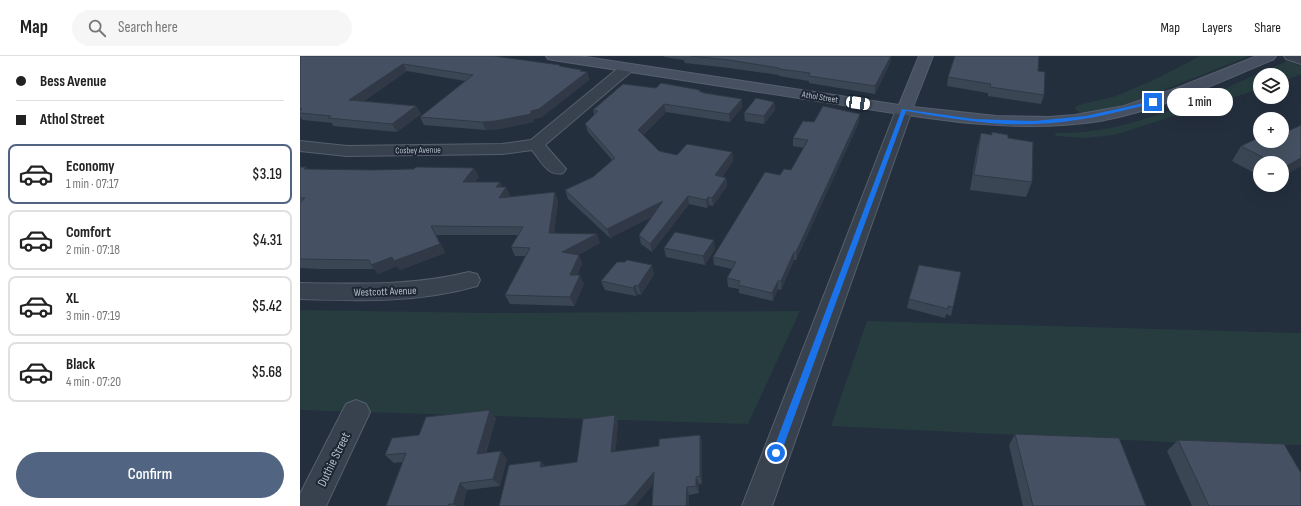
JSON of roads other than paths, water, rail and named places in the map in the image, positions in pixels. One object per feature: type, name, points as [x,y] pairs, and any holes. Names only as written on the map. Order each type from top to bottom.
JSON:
[{"type":"street","name":"Athol Street","points":[[553,56],[974,120],[1034,123],[1086,118],[1153,102],[1266,58]]},
{"type":"street","points":[[757,506],[904,110],[926,56]]},
{"type":"street","points":[[1291,56],[1301,60]]},
{"type":"street","points":[[557,169],[536,144],[627,68]]},
{"type":"street","name":"Cosbey Avenue","points":[[300,146],[347,151],[502,149],[536,144]]},
{"type":"street","name":"Westcott Avenue","points":[[300,291],[384,293],[447,287],[469,280]]},
{"type":"street","name":"Duthie Street","points":[[310,506],[356,412]]}]
